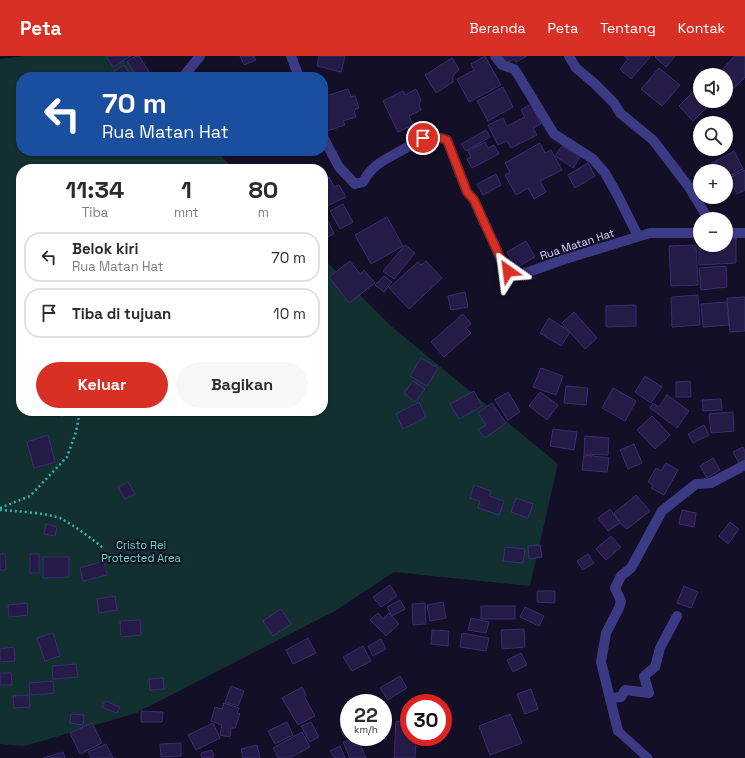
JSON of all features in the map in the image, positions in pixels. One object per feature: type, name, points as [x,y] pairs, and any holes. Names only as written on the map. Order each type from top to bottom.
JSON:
[{"type":"street","points":[[187,72],[200,56]]},
{"type":"street","points":[[291,56],[297,72]]},
{"type":"street","points":[[495,56],[502,65],[514,69],[554,134],[593,159],[605,173],[638,236]]},
{"type":"street","points":[[569,56],[576,68],[614,103],[620,113],[653,140],[689,187],[704,212]]},
{"type":"street","name":"Rua Matan Hat","points":[[328,146],[339,167],[355,184],[363,182],[367,175],[383,160],[423,138],[437,137],[447,140],[467,192],[474,200],[504,266],[508,271],[515,274],[522,274],[650,233],[693,233]]},
{"type":"street","points":[[733,233],[745,233]]},
{"type":"street","points":[[618,731],[601,662],[606,633],[621,601],[615,588],[621,576],[631,568],[662,510],[696,484],[711,483],[745,465]]},
{"type":"street","points":[[610,698],[621,697],[625,690],[648,693],[644,676],[655,667],[660,648],[677,616]]},
{"type":"lane","points":[[618,731],[648,758]]},
{"type":"path","points":[[0,509],[30,496],[66,457],[76,432],[79,416]]},
{"type":"path","points":[[0,509],[22,511],[60,518],[84,533],[102,548]]},
{"type":"green space","name":"Cristo Rei Protected Area","points":[[25,56],[121,56],[137,72],[16,72],[16,156],[221,156],[229,164],[16,164],[16,416],[328,416],[328,263],[391,326],[558,464],[530,586],[394,572],[335,611],[136,713],[25,746],[0,744],[0,59]]},
{"type":"building","points":[[106,56],[131,56],[113,67]]},
{"type":"building","points":[[139,56],[149,72],[134,72],[127,61]]},
{"type":"building","points":[[240,56],[254,56],[256,60],[244,65]]},
{"type":"building","points":[[319,56],[345,56],[341,72],[317,66]]},
{"type":"building","points":[[485,56],[501,85],[469,102],[457,79],[474,70],[471,64]]},
{"type":"building","points":[[502,56],[527,56],[516,62],[514,59],[506,63]]},
{"type":"building","points":[[624,56],[651,56],[631,79],[620,69],[628,59]]},
{"type":"building","points":[[675,56],[666,67],[655,57]]},
{"type":"building","points":[[735,56],[745,56],[745,77],[733,89],[733,68],[724,68]]},
{"type":"building","points":[[452,58],[459,69],[453,76],[453,82],[436,93],[425,75]]},
{"type":"building","points":[[124,65],[129,72],[114,72]]},
{"type":"building","points":[[659,68],[680,85],[662,106],[641,89]]},
{"type":"building","points":[[503,87],[513,107],[488,121],[477,101]]},
{"type":"building","points":[[348,89],[351,97],[355,96],[359,108],[354,110],[356,117],[343,121],[345,125],[328,131],[328,95]]},
{"type":"building","points":[[416,89],[421,100],[419,105],[421,110],[409,116],[413,125],[398,132],[383,101],[403,91],[405,95]]},
{"type":"building","points":[[693,92],[693,108],[706,108],[698,116],[693,116],[693,121],[679,106]]},
{"type":"building","points":[[531,104],[541,124],[533,128],[537,135],[511,148],[507,141],[498,145],[488,125],[503,118],[507,126],[525,117],[521,110]]},
{"type":"building","points":[[486,130],[490,137],[466,151],[461,144]]},
{"type":"building","points":[[485,142],[488,148],[494,145],[499,154],[472,168],[467,159],[471,157],[468,151]]},
{"type":"building","points":[[540,143],[545,153],[551,150],[562,170],[540,181],[546,192],[534,199],[528,188],[516,195],[505,175],[510,172],[505,163]]},
{"type":"building","points":[[562,146],[580,157],[573,168],[555,156]]},
{"type":"building","points":[[733,152],[743,169],[733,174],[733,164],[710,164],[725,156],[733,156]]},
{"type":"building","points":[[588,163],[595,176],[575,188],[568,175]]},
{"type":"building","points":[[745,170],[745,190],[737,194],[733,186],[733,176]]},
{"type":"building","points":[[496,174],[501,185],[483,195],[477,184]]},
{"type":"building","points":[[328,178],[334,187],[339,185],[346,197],[328,206]]},
{"type":"building","points":[[343,204],[353,222],[340,229],[330,211]]},
{"type":"building","points":[[387,217],[403,246],[371,264],[355,235]]},
{"type":"building","points":[[328,221],[334,234],[328,237]]},
{"type":"building","points":[[733,238],[736,238],[736,263],[699,265],[699,252],[733,252]]},
{"type":"building","points":[[526,241],[535,257],[516,268],[507,252]]},
{"type":"building","points":[[405,245],[415,253],[394,279],[383,271]]},
{"type":"building","points":[[693,245],[693,252],[696,252],[698,285],[671,286],[669,246]]},
{"type":"building","points":[[350,261],[360,274],[364,270],[375,283],[349,303],[329,277]]},
{"type":"building","points":[[426,261],[442,278],[409,309],[389,288],[418,262],[421,265]]},
{"type":"building","points":[[726,266],[727,287],[701,290],[699,268]]},
{"type":"building","points":[[384,276],[392,282],[384,292],[375,285]]},
{"type":"building","points":[[465,292],[468,307],[451,310],[448,296]]},
{"type":"building","points":[[698,295],[700,325],[672,327],[671,297]]},
{"type":"building","points":[[745,297],[745,331],[730,332],[727,298]]},
{"type":"building","points":[[727,302],[729,325],[703,327],[701,304]]},
{"type":"building","points":[[636,305],[636,326],[606,327],[606,306]]},
{"type":"building","points":[[574,312],[597,338],[585,349],[562,323]]},
{"type":"building","points":[[463,314],[471,324],[466,328],[471,333],[444,357],[431,342]]},
{"type":"building","points":[[549,318],[570,332],[561,346],[540,333]]},
{"type":"building","points":[[421,358],[438,368],[427,386],[410,376]]},
{"type":"building","points":[[541,368],[563,376],[556,395],[533,387]]},
{"type":"building","points":[[645,376],[662,387],[651,403],[635,392]]},
{"type":"building","points":[[413,381],[425,389],[415,402],[404,393]]},
{"type":"building","points":[[690,381],[691,397],[676,397],[676,382]]},
{"type":"building","points":[[566,386],[588,388],[586,405],[564,403]]},
{"type":"building","points":[[613,388],[636,401],[625,421],[602,408]]},
{"type":"building","points":[[474,391],[482,406],[459,419],[450,404]]},
{"type":"building","points":[[508,392],[520,412],[508,420],[495,400]]},
{"type":"building","points":[[540,392],[558,405],[547,420],[529,406]]},
{"type":"building","points":[[667,395],[689,411],[677,428],[650,408],[653,403],[659,407]]},
{"type":"building","points":[[721,399],[722,410],[703,411],[702,400]]},
{"type":"building","points":[[419,402],[426,417],[403,429],[396,414]]},
{"type":"building","points":[[492,403],[506,423],[485,438],[478,430],[486,425],[478,413]]},
{"type":"building","points":[[733,412],[734,431],[711,433],[709,414]]},
{"type":"building","points":[[652,416],[670,435],[655,449],[637,430]]},
{"type":"building","points":[[704,425],[709,435],[693,443],[688,434]]},
{"type":"building","points":[[553,429],[577,432],[574,450],[550,446]]},
{"type":"building","points":[[48,435],[55,462],[34,468],[27,442]]},
{"type":"building","points":[[585,436],[609,438],[608,455],[584,454]]},
{"type":"building","points":[[634,444],[642,463],[628,469],[620,450]]},
{"type":"building","points":[[743,447],[745,451],[745,462],[740,465],[733,452]]},
{"type":"building","points":[[584,455],[609,458],[607,472],[582,470]]},
{"type":"building","points":[[713,458],[720,470],[707,478],[700,466]]},
{"type":"building","points":[[666,463],[678,470],[664,495],[651,488],[653,485],[648,482],[656,468],[661,471]]},
{"type":"building","points":[[128,482],[135,494],[125,499],[118,487]]},
{"type":"building","points":[[474,485],[491,491],[489,496],[504,501],[499,515],[478,508],[480,501],[470,498]]},
{"type":"building","points":[[636,495],[650,511],[627,529],[620,523],[614,513]]},
{"type":"building","points":[[516,498],[533,504],[528,518],[511,512]]},
{"type":"building","points":[[610,509],[620,523],[608,531],[598,518]]},
{"type":"building","points":[[682,510],[696,513],[694,527],[679,524]]},
{"type":"building","points":[[730,522],[739,529],[728,544],[719,536]]},
{"type":"building","points":[[46,524],[57,527],[55,536],[44,534]]},
{"type":"building","points":[[611,536],[621,547],[606,560],[596,549]]},
{"type":"building","points":[[540,545],[542,557],[529,559],[528,546]]},
{"type":"building","points":[[505,547],[525,549],[523,563],[503,561]]},
{"type":"building","points":[[0,554],[5,554],[6,570],[0,570]]},
{"type":"building","points":[[30,554],[39,554],[39,573],[30,573]]},
{"type":"building","points":[[588,554],[594,563],[583,570],[577,561]]},
{"type":"building","points":[[43,557],[69,557],[69,577],[43,578]]},
{"type":"building","points":[[104,561],[107,575],[83,581],[80,568]]},
{"type":"building","points":[[390,585],[397,596],[381,607],[373,597]]},
{"type":"building","points":[[684,586],[698,592],[691,608],[677,603]]},
{"type":"building","points":[[537,591],[555,591],[555,603],[537,602]]},
{"type":"building","points":[[115,596],[117,610],[99,613],[97,599]]},
{"type":"building","points":[[400,600],[405,609],[392,616],[387,607]]},
{"type":"building","points":[[443,602],[446,618],[430,621],[427,605]]},
{"type":"building","points":[[27,603],[28,615],[9,617],[8,605]]},
{"type":"building","points":[[425,603],[426,624],[413,625],[412,604]]},
{"type":"building","points":[[481,606],[515,606],[515,619],[481,619]]},
{"type":"building","points":[[525,607],[544,616],[539,626],[520,617]]},
{"type":"building","points":[[281,609],[291,624],[273,636],[263,621]]},
{"type":"building","points":[[378,613],[383,619],[389,613],[399,624],[386,636],[370,620]]},
{"type":"building","points":[[471,618],[489,622],[486,633],[468,630]]},
{"type":"building","points":[[140,620],[141,635],[121,637],[120,621]]},
{"type":"building","points":[[524,629],[525,647],[502,649],[501,630]]},
{"type":"building","points":[[432,630],[449,631],[448,646],[431,644]]},
{"type":"building","points":[[53,633],[60,656],[45,661],[37,638]]},
{"type":"building","points":[[462,633],[489,638],[486,651],[460,647]]},
{"type":"building","points":[[308,638],[316,653],[293,664],[286,650]]},
{"type":"building","points":[[381,639],[386,649],[373,656],[368,646]]},
{"type":"building","points":[[363,646],[371,661],[352,671],[343,657]]},
{"type":"building","points":[[14,647],[15,661],[0,662],[0,649]]},
{"type":"building","points":[[521,653],[527,665],[513,672],[507,660]]},
{"type":"building","points":[[76,664],[78,677],[53,679],[52,666]]},
{"type":"building","points":[[0,673],[11,673],[12,685],[0,685]]},
{"type":"building","points":[[400,676],[407,688],[392,697],[392,694],[384,694],[380,688]]},
{"type":"building","points":[[163,678],[164,689],[150,690],[149,679]]},
{"type":"building","points":[[53,681],[54,693],[30,695],[29,683]]},
{"type":"building","points":[[231,686],[244,691],[238,706],[225,702]]},
{"type":"building","points":[[302,687],[306,695],[304,696],[315,716],[298,725],[282,698]]},
{"type":"building","points":[[531,689],[538,709],[525,714],[517,694]]},
{"type":"building","points":[[29,695],[30,707],[14,708],[13,696]]},
{"type":"building","points":[[105,701],[120,707],[117,713],[102,707]]},
{"type":"building","points":[[224,703],[239,708],[237,713],[240,714],[235,728],[231,728],[230,737],[220,735],[222,725],[211,721],[215,707],[222,709]]},
{"type":"building","points":[[141,711],[163,712],[162,722],[141,722]]},
{"type":"building","points":[[71,714],[84,715],[83,725],[70,723]]},
{"type":"building","points":[[510,714],[522,743],[490,755],[479,726]]},
{"type":"building","points":[[396,721],[400,721],[400,746],[416,746],[415,758],[394,758]]},
{"type":"building","points":[[287,722],[293,735],[275,744],[268,731]]},
{"type":"building","points":[[311,722],[319,737],[310,742],[301,726]]},
{"type":"building","points":[[92,723],[102,743],[80,754],[70,733]]},
{"type":"building","points":[[213,723],[220,738],[196,750],[188,735]]},
{"type":"building","points":[[302,732],[310,747],[290,758],[278,758],[273,748]]},
{"type":"building","points":[[181,743],[181,756],[161,757],[160,744]]},
{"type":"building","points":[[106,744],[113,758],[91,758],[88,752]]},
{"type":"building","points":[[257,745],[260,758],[243,758],[241,749]]},
{"type":"building","points":[[340,746],[345,758],[334,758],[330,751]]},
{"type":"building","points":[[345,746],[361,746],[366,758],[350,758]]},
{"type":"building","points":[[212,750],[214,757],[202,758],[201,753]]},
{"type":"building","points":[[63,752],[65,758],[43,758]]},
{"type":"route","points":[[423,138],[437,137],[447,140],[467,192],[474,200],[504,266],[508,271]]}]
